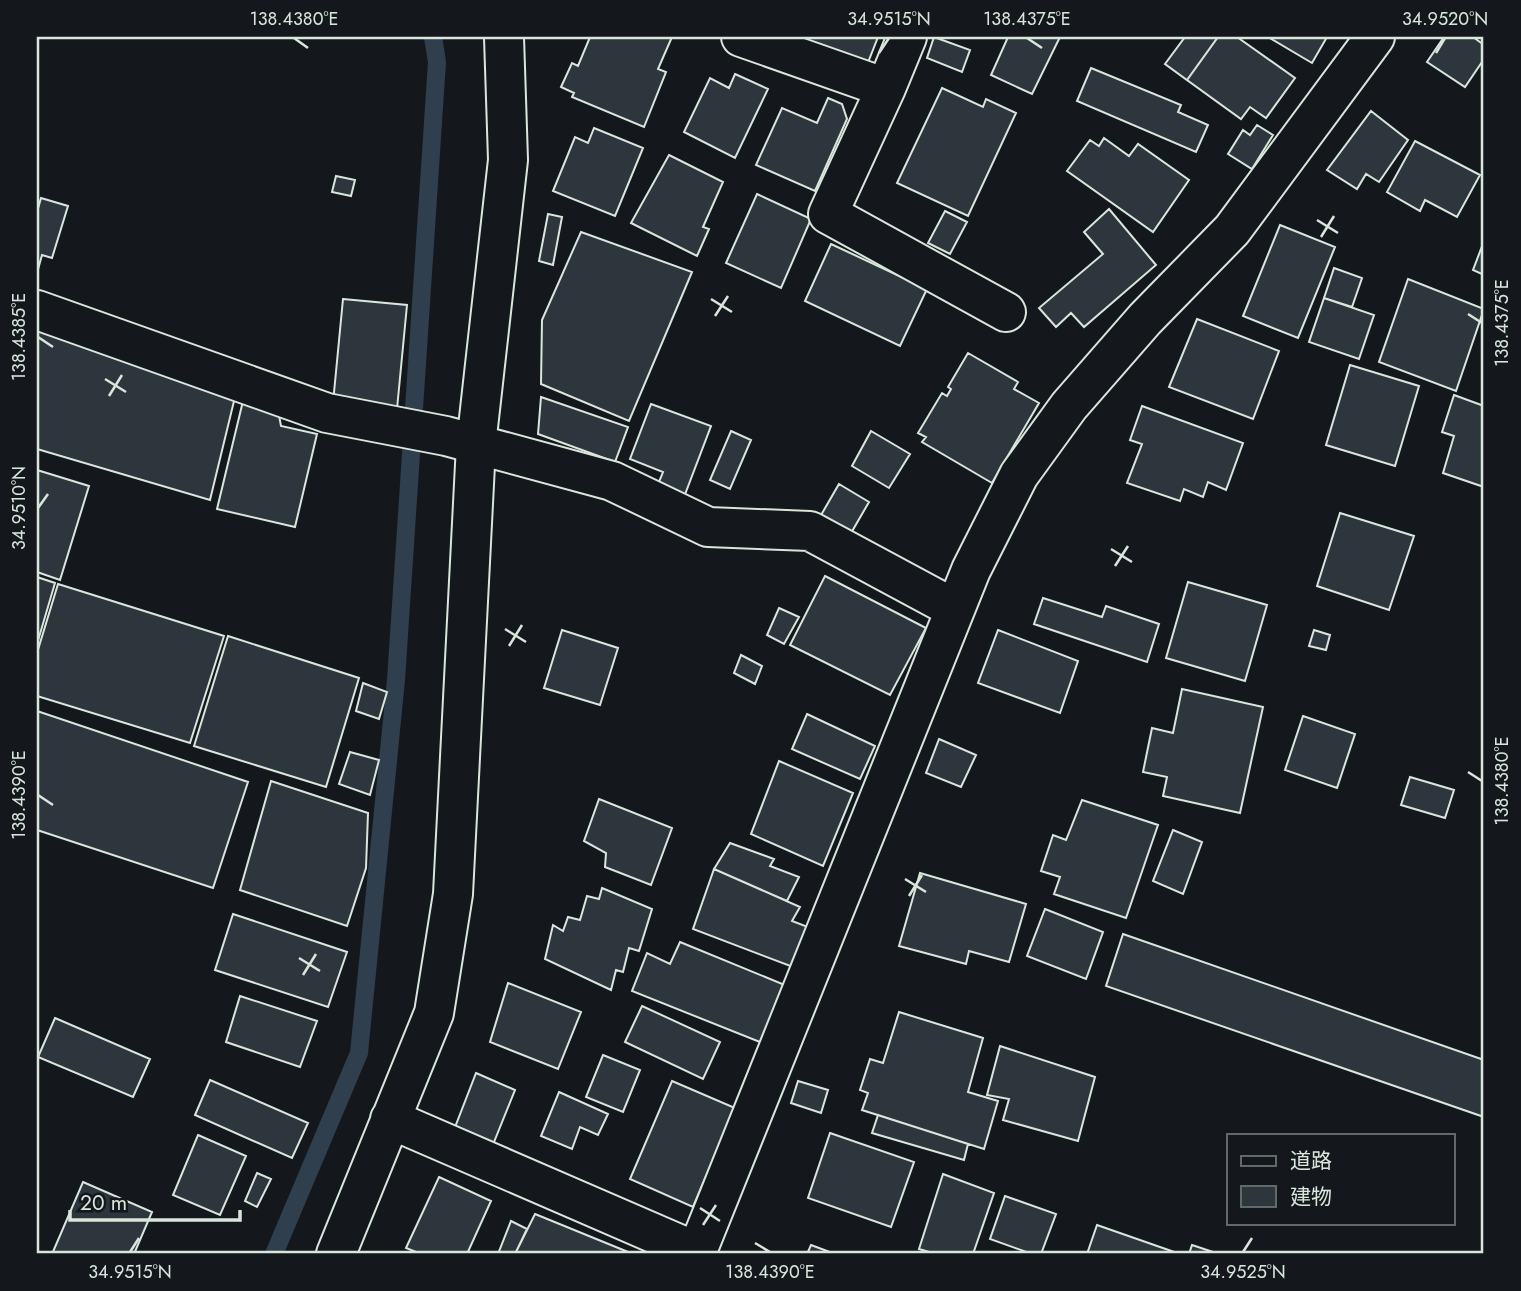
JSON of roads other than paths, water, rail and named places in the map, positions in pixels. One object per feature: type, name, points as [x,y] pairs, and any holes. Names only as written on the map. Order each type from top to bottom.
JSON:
[{"type":"street","points":[[336,1254],[434,1013],[453,894],[477,445],[508,160],[504,37]]},
{"type":"street","points":[[741,37],[886,88]]},
{"type":"street","points":[[907,37],[828,214],[1006,312]]},
{"type":"street","points":[[390,1119],[696,1253],[971,570],[1019,475],[1069,406],[1145,319],[1232,230],[1375,37]]},
{"type":"street","points":[[37,310],[327,413],[446,436],[612,481],[708,527],[810,531],[955,609]]},
{"type":"waterway","points":[[274,1254],[359,1053],[396,680],[437,62],[433,37]]}]
